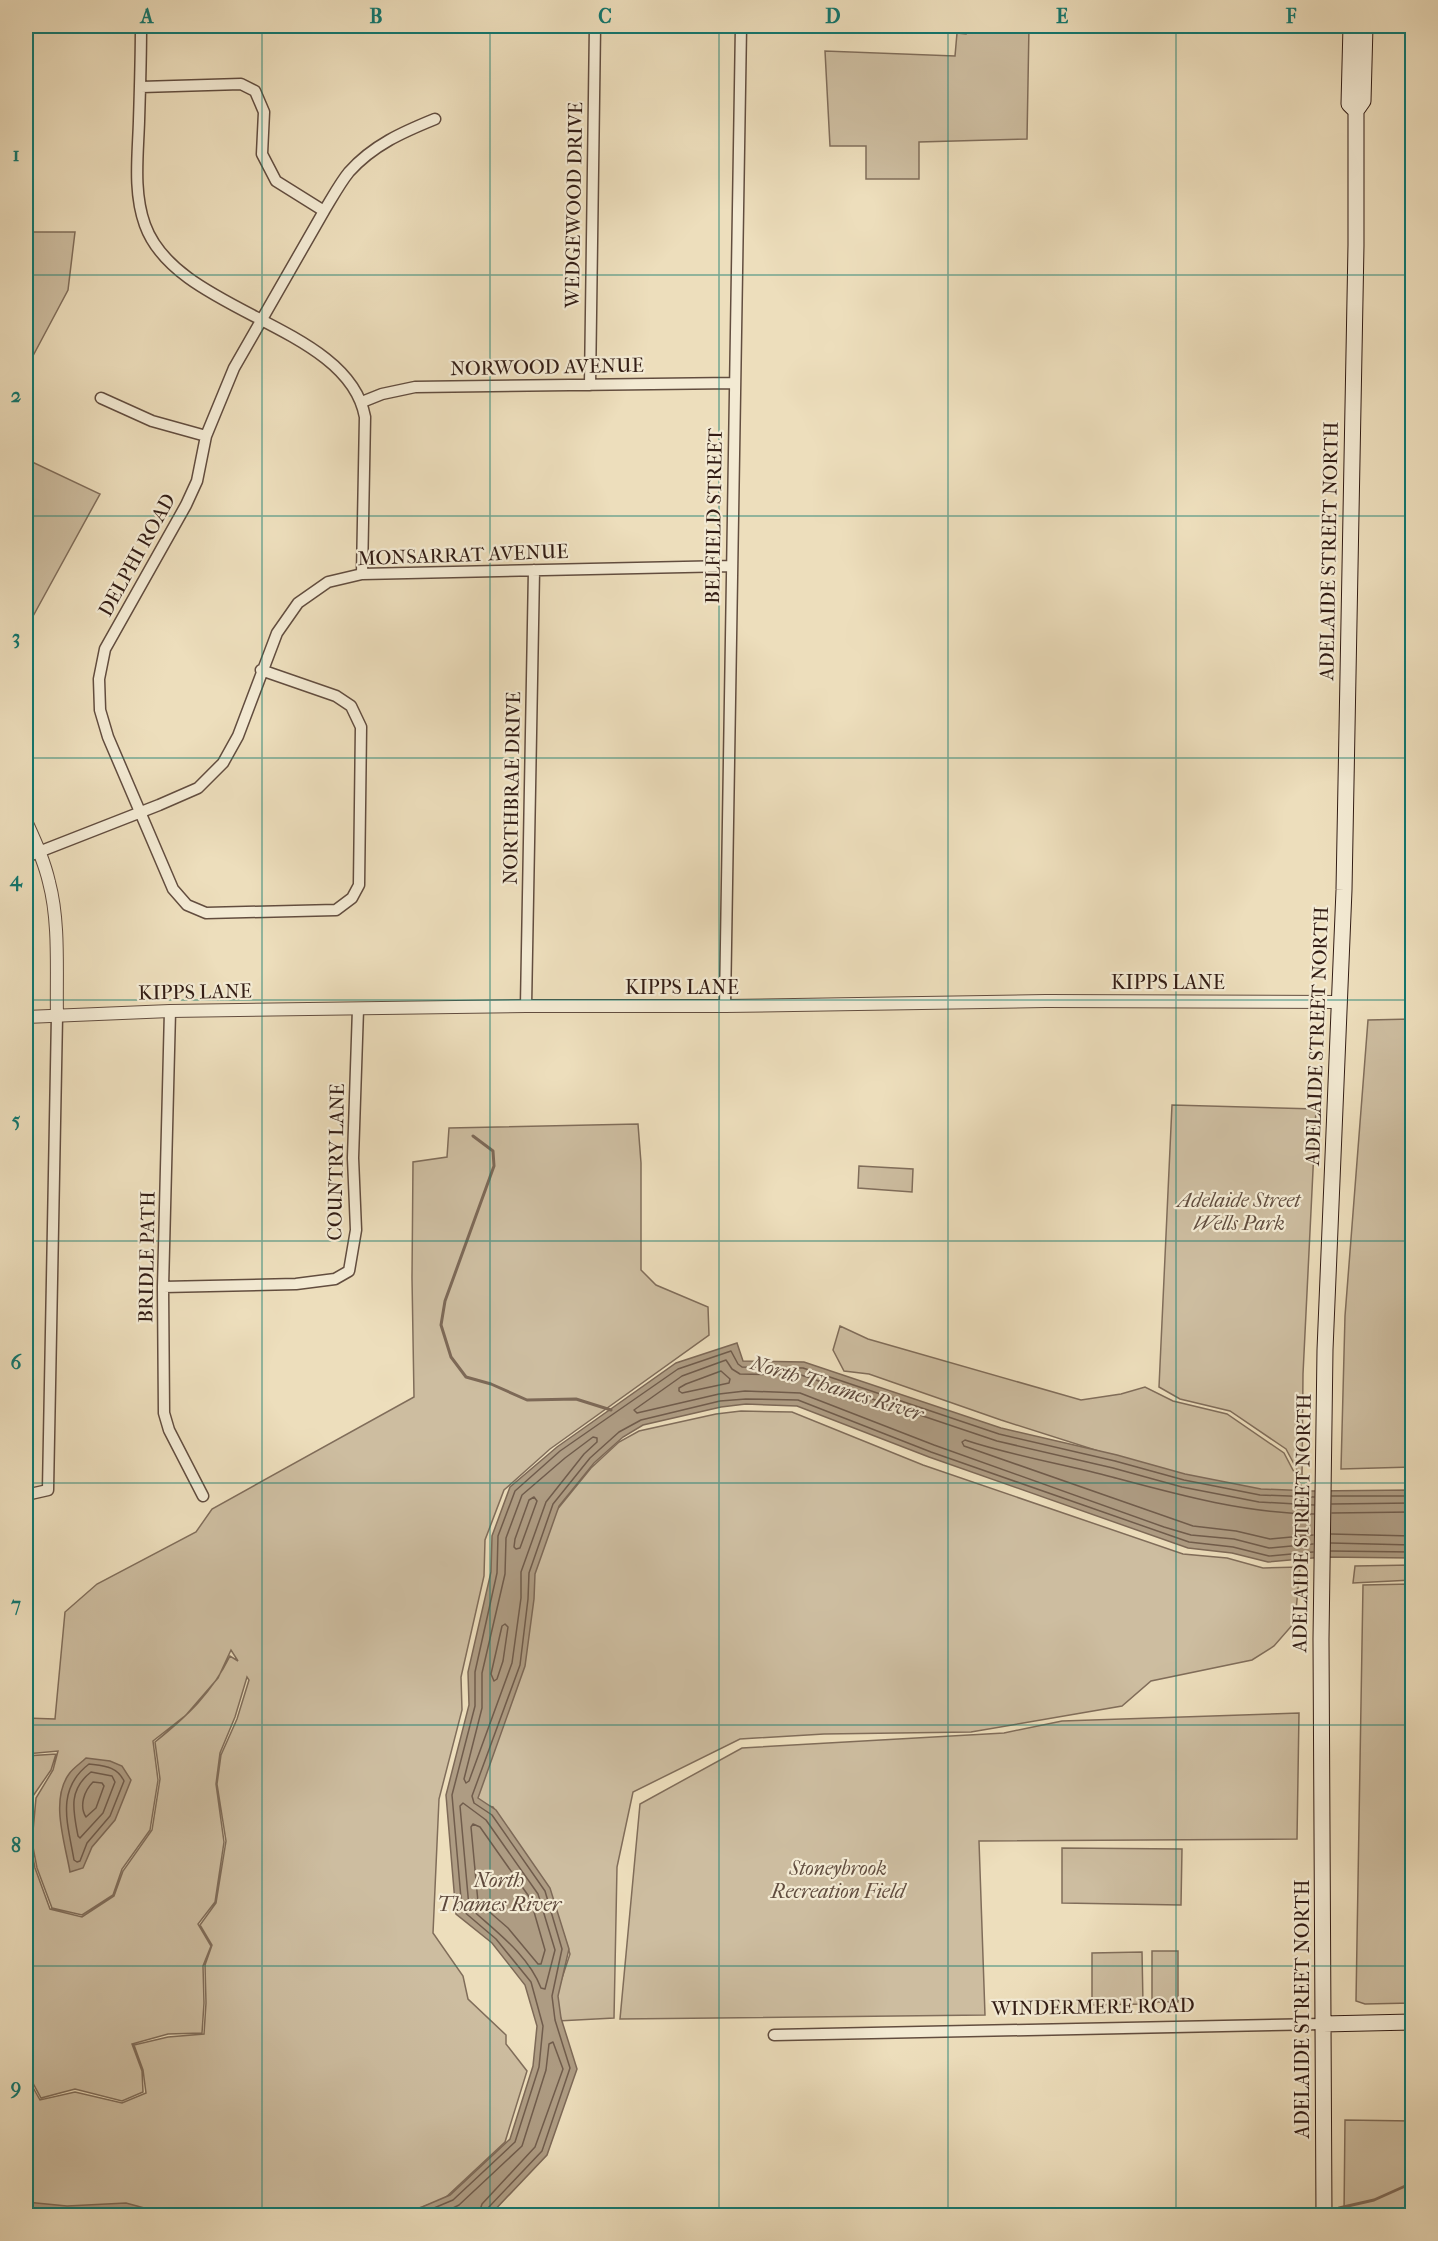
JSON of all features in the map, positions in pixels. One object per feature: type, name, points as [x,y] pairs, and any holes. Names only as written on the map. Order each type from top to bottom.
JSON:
[{"type":"main road","name":"ADELAIDE STREET NORTH","points":[[1351,26],[1349,104],[1356,111]]},
{"type":"main road","name":"ADELAIDE STREET NORTH","points":[[1324,2216],[1321,1651],[1325,1350],[1338,1002],[1344,904],[1357,208],[1356,111],[1363,101],[1365,26]]},
{"type":"main road","name":"WINDERMERE ROAD","points":[[1323,2024],[1413,2022]]},
{"type":"street","points":[[141,26],[137,182],[145,224],[157,249],[174,267],[206,289],[306,345],[334,366],[362,402],[364,417],[362,574]]},
{"type":"street","name":"WEDGEWOOD DRIVE","points":[[590,385],[595,26]]},
{"type":"street","name":"BELFIELD STREET","points":[[725,1006],[741,26]]},
{"type":"street","points":[[141,87],[241,84],[255,91],[264,112],[262,154],[276,181],[324,211]]},
{"type":"street","name":"DELPHI ROAD","points":[[261,670],[336,696],[351,706],[361,727],[359,885],[352,898],[336,910],[206,913],[187,905],[173,889],[108,737],[100,710],[99,679],[105,648],[186,505],[197,481],[206,436],[234,368],[324,211],[348,173],[368,153],[397,135],[435,119]]},
{"type":"street","name":"NORWOOD AVENUE","points":[[362,402],[382,394],[415,387],[734,383]]},
{"type":"street","points":[[101,398],[152,421],[206,436]]},
{"type":"street","name":"MONSARRAT AVENUE","points":[[26,857],[198,788],[223,763],[238,735],[277,633],[298,603],[328,582],[362,574],[731,566]]},
{"type":"street","name":"NORTHBRAE DRIVE","points":[[526,1006],[534,570]]},
{"type":"street","points":[[26,821],[39,850],[50,884],[55,919],[57,1016],[48,1490],[26,1496]]},
{"type":"street","name":"KIPPS LANE","points":[[26,1017],[170,1011],[526,1006],[725,1006],[1046,1001],[1338,1002]]},
{"type":"street","name":"COUNTRY LANE","points":[[163,1287],[296,1284],[335,1279],[350,1271],[356,1230],[353,1158],[358,1009]]},
{"type":"street","name":"BRIDLE PATH","points":[[170,1011],[163,1287],[165,1419],[203,1496]]},
{"type":"street","name":"WINDERMERE ROAD","points":[[774,2035],[1323,2024]]},
{"type":"green space","points":[[966,26],[1029,26],[1027,139],[919,142],[919,179],[866,179],[866,146],[830,146],[825,51],[955,56],[957,33],[966,34]]},
{"type":"green space","points":[[26,232],[75,232],[68,290],[26,369]]},
{"type":"green space","points":[[26,435],[30,461],[100,494],[26,629]]},
{"type":"green space","points":[[1412,1019],[1412,1467],[1341,1469],[1345,1316],[1368,1020]]},
{"type":"green space","name":"Adelaide Street Wells Park","points":[[1172,1105],[1316,1109],[1303,1374],[1302,1479],[1286,1449],[1230,1411],[1180,1399],[1159,1387]]},
{"type":"green space","points":[[638,1124],[641,1163],[641,1270],[656,1285],[708,1307],[709,1335],[550,1449],[504,1490],[485,1540],[484,1576],[461,1677],[462,1710],[439,1799],[433,1933],[463,1976],[468,1999],[506,2035],[506,2044],[527,2071],[505,2142],[444,2199],[401,2215],[166,2216],[26,2206],[26,2075],[40,2100],[75,2092],[122,2103],[146,2093],[143,2070],[134,2045],[168,2037],[204,2034],[205,1965],[212,1945],[200,1925],[216,1903],[226,1841],[217,1784],[221,1755],[237,1719],[249,1680],[247,1677],[235,1717],[220,1753],[216,1784],[224,1842],[215,1902],[198,1924],[211,1946],[203,1966],[202,2033],[168,2034],[132,2044],[142,2071],[143,2092],[122,2101],[75,2089],[41,2098],[26,2070],[26,1756],[56,1754],[51,1770],[33,1796],[30,1842],[35,1868],[50,1909],[82,1917],[114,1896],[123,1871],[152,1830],[160,1779],[155,1742],[186,1715],[153,1741],[158,1780],[150,1830],[122,1869],[113,1895],[82,1915],[52,1908],[37,1868],[32,1842],[36,1798],[53,1770],[58,1751],[26,1754],[26,1718],[55,1719],[65,1612],[97,1584],[196,1532],[212,1509],[414,1397],[413,1162],[447,1157],[449,1128]],"holes":[[[231,1650],[238,1661],[230,1656],[220,1674]],[[216,1681],[207,1693],[186,1715]]]},
{"type":"green space","points":[[859,1166],[913,1169],[912,1192],[858,1188]]},
{"type":"green space","points":[[840,1326],[868,1339],[1081,1400],[1121,1394],[1145,1387],[1173,1401],[1227,1414],[1284,1453],[1306,1495],[1256,1492],[1180,1477],[1001,1420],[869,1374],[844,1371],[833,1350]]},
{"type":"green space","points":[[741,1411],[792,1412],[923,1465],[1183,1554],[1227,1558],[1263,1568],[1300,1567],[1295,1622],[1274,1646],[1252,1660],[1151,1681],[1122,1706],[971,1732],[824,1734],[740,1739],[633,1792],[617,1867],[614,2018],[558,2021],[555,1999],[570,1954],[550,1891],[493,1807],[474,1803],[531,1579],[556,1511],[591,1468],[619,1442],[639,1431],[716,1414]]},
{"type":"green space","points":[[1412,1565],[1412,1580],[1353,1583],[1355,1566]]},
{"type":"green space","points":[[1412,1584],[1412,2003],[1365,2004],[1356,2001],[1363,1585]]},
{"type":"green space","name":"Stoneybrook Recreation Field","points":[[1299,1713],[1297,1839],[979,1841],[985,2015],[620,2019],[640,1804],[742,1748],[1004,1733],[1062,1721]]},
{"type":"green space","points":[[1062,1848],[1182,1849],[1181,1905],[1062,1903]]},
{"type":"green space","points":[[1152,1951],[1178,1951],[1178,2002],[1152,2002]]},
{"type":"green space","points":[[1142,1952],[1143,2004],[1092,2005],[1092,1953]]},
{"type":"green space","points":[[1345,2120],[1412,2121],[1412,2215],[1344,2215]]},
{"type":"water","name":"North Thames River","points":[[737,1343],[743,1361],[804,1362],[1001,1428],[1117,1455],[1185,1474],[1261,1489],[1412,1490],[1412,1558],[1324,1557],[1268,1562],[1232,1553],[1188,1548],[929,1457],[797,1406],[746,1404],[721,1407],[643,1425],[623,1437],[594,1463],[559,1506],[535,1574],[525,1666],[478,1798],[496,1810],[550,1888],[569,1949],[558,1996],[561,2018],[577,2069],[547,2155],[490,2215],[394,2216],[450,2195],[510,2139],[533,2066],[537,2026],[525,1985],[492,1943],[456,1914],[446,1795],[469,1705],[468,1672],[491,1572],[492,1536],[510,1487],[557,1447],[676,1363]]},
{"type":"water","points":[[86,1758],[110,1761],[122,1766],[131,1780],[115,1820],[92,1847],[83,1868],[70,1872],[60,1822],[60,1796],[69,1774]]},
{"type":"water","points":[[26,2202],[67,2206],[126,2203],[159,2212],[189,2215],[26,2215]]},
{"type":"waterway","points":[[473,1136],[493,1151],[494,1166],[445,1301],[441,1325],[451,1357],[466,1377],[491,1384],[527,1400],[576,1399],[611,1410]]},
{"type":"waterway","points":[[1339,2208],[1374,2200],[1412,2183]]}]
